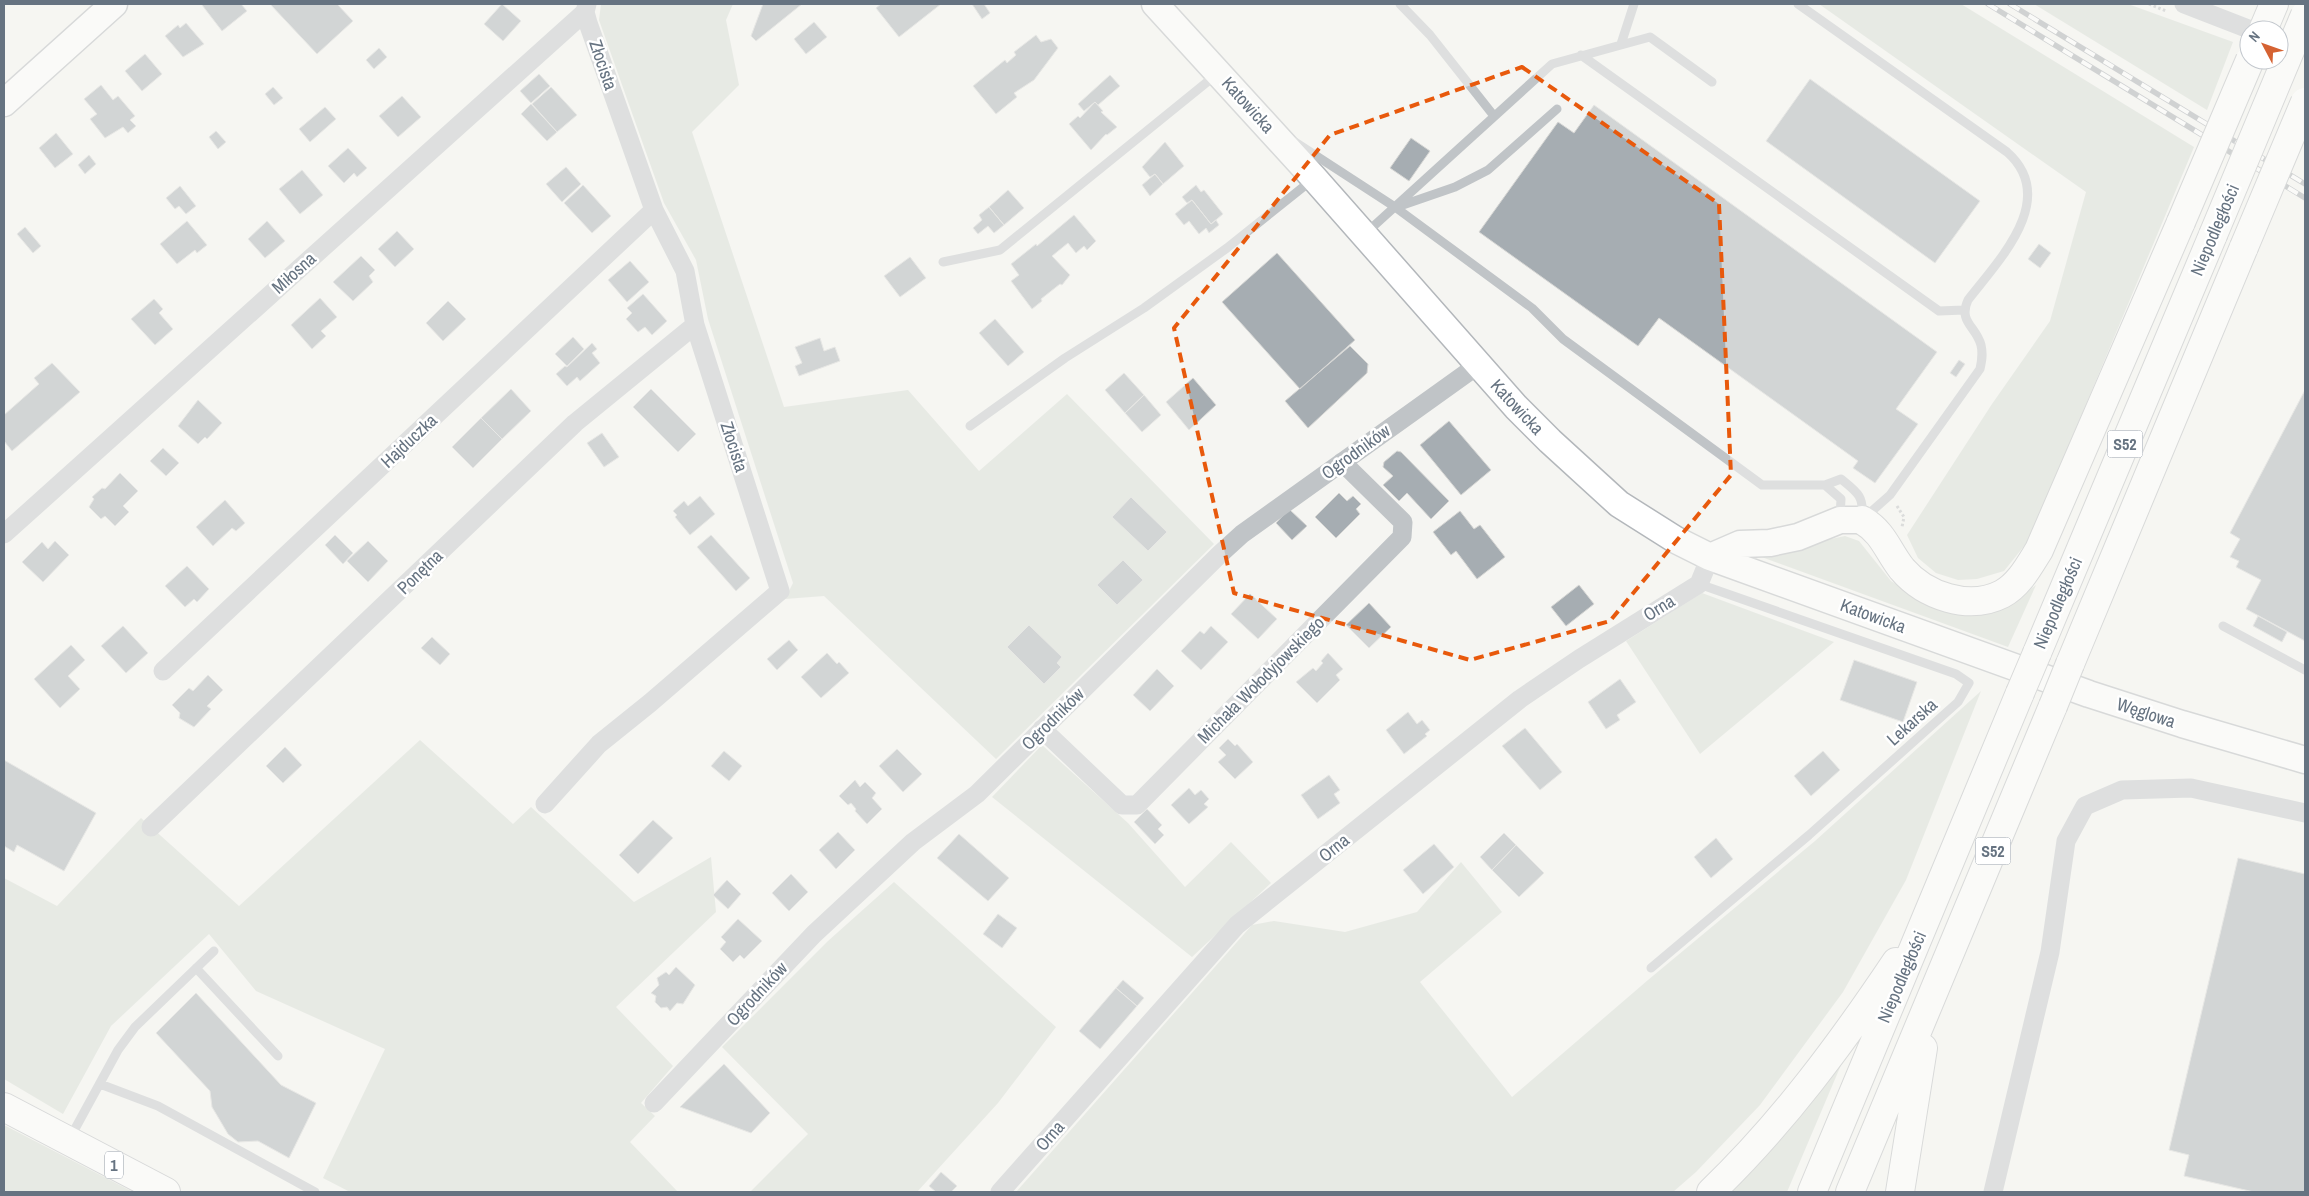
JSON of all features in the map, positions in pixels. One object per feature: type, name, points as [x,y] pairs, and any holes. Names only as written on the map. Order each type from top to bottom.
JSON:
[{"type":"main road","points":[[2267,20],[2274,4]]},
{"type":"main road","name":"Niepodległości","points":[[1812,1192],[2305,15]]},
{"type":"main road","points":[[1851,520],[1880,533],[1902,568],[1920,587],[1945,597],[1973,601],[2002,594],[2023,575],[2039,550],[2246,70]]},
{"type":"main road","name":"Niepodległości","points":[[1850,1192],[2305,102]]},
{"type":"main road","points":[[1711,1192],[1750,1155],[1845,1038],[1930,911]]},
{"type":"main road","points":[[1900,1192],[1901,1171],[1932,997]]},
{"type":"main road","name":"1","points":[[4,1107],[166,1192]]},
{"type":"street","points":[[4,103],[114,4]]},
{"type":"street","name":"Katowicka","points":[[1155,4],[1314,178],[1478,365],[1550,441],[1619,504],[1676,540],[1710,557],[1988,658]]},
{"type":"street","points":[[2184,4],[2239,25]]},
{"type":"street","name":"Złocista","points":[[544,804],[599,744],[650,703],[780,591],[695,325],[685,270],[654,210],[586,8]]},
{"type":"street","name":"Miłosna","points":[[4,534],[586,8]]},
{"type":"street","points":[[2289,45],[2305,51]]},
{"type":"street","name":"Hajduczka","points":[[164,671],[654,210]]},
{"type":"street","name":"Ponętna","points":[[151,827],[575,423],[695,325]]},
{"type":"street","name":"Ogrodników","points":[[654,1103],[814,934],[913,842],[977,794],[1242,534],[1478,365]]},
{"type":"street","name":"Michała Wołodyjowskiego","points":[[1042,729],[1122,805],[1137,805],[1402,537],[1403,522],[1342,462]]},
{"type":"street","points":[[1699,584],[1710,557],[1740,544],[1770,543],[1798,537],[1851,520]]},
{"type":"street","name":"Orna","points":[[1000,1192],[1238,925],[1520,699],[1578,659],[1699,584]]},
{"type":"street","name":"Węglowa","points":[[1988,658],[2140,711],[2305,760]]},
{"type":"street","points":[[1993,1192],[2050,952],[2066,840],[2085,806],[2122,790],[2191,788],[2305,813]]},
{"type":"lane","points":[[1400,4],[1430,35],[1494,116]]},
{"type":"lane","points":[[1621,44],[1634,4]]},
{"type":"lane","points":[[1798,4],[2007,152],[2022,169],[2028,186],[2028,196],[2020,227],[1964,310],[1966,319],[1980,343],[1983,357],[1980,369],[1890,495],[1851,520]]},
{"type":"lane","points":[[1364,235],[1552,64],[1650,37],[1712,82]]},
{"type":"lane","points":[[1581,55],[1939,311],[1964,310]]},
{"type":"lane","points":[[943,262],[1000,250],[1219,72]]},
{"type":"lane","points":[[1394,207],[1455,187],[1488,170],[1557,109]]},
{"type":"lane","points":[[1261,120],[1394,207],[1532,308],[1563,339],[1762,485],[1825,485],[1841,480],[1857,491],[1863,503],[1851,520]]},
{"type":"lane","points":[[970,426],[1065,358],[1144,308],[1227,248],[1314,178]]},
{"type":"lane","points":[[1825,485],[1841,499],[1851,520]]},
{"type":"lane","name":"Lekarska","points":[[1651,968],[1824,823],[1958,702],[1969,683],[1956,674],[1699,584]]},
{"type":"lane","points":[[2222,626],[2305,670]]},
{"type":"lane","points":[[69,1141],[118,1050],[135,1027],[214,951]]},
{"type":"lane","points":[[196,968],[278,1056]]},
{"type":"lane","points":[[100,1084],[158,1106],[315,1192]]},
{"type":"path","points":[[1890,495],[1904,517],[1900,533]]},
{"type":"highlighted area","points":[[1522,67],[1719,204],[1731,475],[1610,621],[1470,660],[1234,593],[1174,328],[1330,135]]},
{"type":"shaded area","points":[[601,4],[733,4],[726,20],[739,85],[692,132],[784,407],[908,390],[979,471],[1067,394],[1214,544],[996,759],[824,596],[785,599],[793,583],[708,319],[696,260],[664,203],[599,20]]},
{"type":"shaded area","points":[[1819,4],[1961,4],[2194,147],[2029,540],[2004,571],[1977,579],[1958,580],[1936,573],[1918,558],[1907,535],[1992,404],[2050,321],[2086,192]]},
{"type":"shaded area","points":[[2034,4],[2128,4],[2233,42],[2207,110]]},
{"type":"shaded area","points":[[1845,536],[1859,541],[1891,581],[1915,596],[2011,603],[2036,585],[2008,647],[1756,555]]},
{"type":"shaded area","points":[[1702,593],[1834,642],[1700,754],[1626,641]]},
{"type":"shaded area","points":[[1981,691],[1906,880],[1843,992],[1760,1105],[1696,1172],[1673,1192],[1016,1192],[1252,925],[1274,921],[1345,932],[1417,912],[1461,862],[1502,912],[1420,982],[1512,1097],[1648,980],[1815,841]]},
{"type":"shaded area","points":[[420,740],[513,824],[531,807],[634,902],[711,857],[716,912],[616,1007],[673,1066],[641,1103],[655,1116],[630,1142],[678,1192],[350,1192],[323,1178],[385,1049],[256,991],[209,934],[111,1026],[63,1114],[4,1079],[4,878],[57,906],[141,818],[239,906]]},
{"type":"shaded area","points":[[1042,745],[1128,823],[1185,887],[1231,842],[1271,883],[1192,957],[992,797]]},
{"type":"shaded area","points":[[894,882],[1056,1027],[998,1103],[917,1192],[750,1192],[808,1134],[722,1047],[828,941]]},
{"type":"shaded area","points":[[1844,1058],[1787,1192],[1730,1192],[1808,1107]]},
{"type":"shaded area","points":[[4,1125],[133,1192],[4,1192]]},
{"type":"building","points":[[241,4],[247,11],[222,31],[202,5]]},
{"type":"building","points":[[270,4],[337,4],[353,21],[317,54]]},
{"type":"building","points":[[502,4],[521,21],[503,41],[484,24]]},
{"type":"building","points":[[763,4],[802,4],[756,41],[751,36]]},
{"type":"building","points":[[881,4],[941,4],[899,37],[876,8]]},
{"type":"building","points":[[972,4],[984,4],[990,13],[982,19]]},
{"type":"building","points":[[814,22],[827,37],[806,54],[794,39]]},
{"type":"building","points":[[186,23],[204,44],[183,57],[165,36],[178,25],[180,28]]},
{"type":"building","points":[[1036,35],[1041,42],[1051,39],[1058,48],[1034,80],[1014,93],[1017,97],[996,114],[973,86],[1005,60],[1007,63],[1016,55],[1014,52]]},
{"type":"building","points":[[379,48],[387,57],[374,69],[366,60]]},
{"type":"building","points":[[145,54],[162,74],[142,91],[125,71]]},
{"type":"building","points":[[539,74],[550,86],[531,103],[520,91]]},
{"type":"building","points":[[1110,75],[1120,86],[1098,105],[1095,102],[1084,111],[1078,104]]},
{"type":"building","points":[[1810,79],[1980,201],[1935,263],[1766,141]]},
{"type":"building","points":[[101,85],[113,100],[118,96],[135,116],[130,120],[136,126],[128,133],[123,127],[105,138],[90,119],[97,114],[84,99]]},
{"type":"building","points":[[273,87],[283,98],[274,105],[265,94]]},
{"type":"building","points":[[551,87],[577,115],[557,132],[532,104]]},
{"type":"building","points":[[402,96],[421,117],[398,137],[379,116]]},
{"type":"building","points":[[1095,102],[1103,111],[1101,112],[1117,127],[1106,134],[1091,150],[1069,124],[1078,116],[1080,118]]},
{"type":"building","points":[[531,104],[557,132],[547,141],[521,114]]},
{"type":"building","points":[[1594,105],[1937,352],[1896,409],[1918,424],[1875,483],[1853,468],[1858,461],[1659,318],[1638,346],[1479,232],[1558,122],[1574,133]]},
{"type":"building","points":[[325,107],[336,119],[310,142],[299,129]]},
{"type":"building","points":[[216,131],[226,142],[218,149],[209,137]]},
{"type":"building","points":[[56,133],[73,154],[55,168],[39,148]]},
{"type":"building","points":[[1411,138],[1430,151],[1409,181],[1390,168]]},
{"type":"building","points":[[1165,142],[1184,166],[1163,184],[1155,174],[1150,177],[1142,167]]},
{"type":"building","points":[[348,148],[367,168],[357,177],[354,173],[344,183],[328,166]]},
{"type":"building","points":[[89,155],[96,164],[85,174],[78,165]]},
{"type":"building","points":[[566,167],[581,184],[562,202],[546,184]]},
{"type":"building","points":[[302,170],[323,195],[300,214],[279,189]]},
{"type":"building","points":[[1155,174],[1163,184],[1150,196],[1142,185]]},
{"type":"building","points":[[583,185],[611,216],[592,233],[564,203]]},
{"type":"building","points":[[1196,185],[1201,192],[1204,190],[1223,214],[1211,224],[1192,200],[1187,203],[1182,197]]},
{"type":"building","points":[[180,186],[196,206],[186,214],[179,206],[175,209],[166,198]]},
{"type":"building","points":[[1008,190],[1024,208],[1004,225],[989,207]]},
{"type":"building","points":[[1192,200],[1211,224],[1216,220],[1219,225],[1209,233],[1206,228],[1199,234],[1189,221],[1184,225],[1175,214]]},
{"type":"building","points":[[989,207],[1004,225],[994,233],[988,226],[978,234],[973,228],[982,220],[979,215]]},
{"type":"building","points":[[1074,215],[1096,241],[1087,250],[1084,246],[1076,253],[1068,243],[1052,256],[1070,275],[1062,285],[1060,284],[1041,299],[1042,301],[1032,309],[1011,281],[1019,275],[1011,264],[1036,244],[1037,246]]},
{"type":"building","points":[[187,221],[207,245],[197,253],[195,250],[177,264],[160,244]]},
{"type":"building","points":[[267,221],[285,241],[265,258],[248,239]]},
{"type":"building","points":[[25,227],[41,246],[33,253],[17,234]]},
{"type":"building","points":[[397,231],[414,249],[395,267],[378,249]]},
{"type":"building","points":[[2039,244],[2051,253],[2040,268],[2028,259]]},
{"type":"building","points":[[1277,253],[1355,340],[1300,389],[1222,302]]},
{"type":"building","points":[[361,256],[375,270],[369,276],[373,282],[353,301],[333,282]]},
{"type":"building","points":[[910,257],[926,278],[900,297],[884,276]]},
{"type":"building","points":[[630,261],[649,282],[627,302],[608,280]]},
{"type":"building","points":[[643,294],[667,321],[652,335],[645,327],[638,332],[626,319],[632,313],[627,308]]},
{"type":"building","points":[[320,298],[337,317],[321,331],[326,336],[312,349],[291,325]]},
{"type":"building","points":[[154,299],[163,309],[159,313],[173,329],[155,345],[131,319]]},
{"type":"building","points":[[448,301],[466,319],[443,341],[426,323]]},
{"type":"building","points":[[995,319],[1024,352],[1008,366],[979,333]]},
{"type":"building","points":[[573,337],[584,349],[567,366],[555,354]]},
{"type":"building","points":[[820,338],[824,351],[835,347],[840,361],[799,376],[795,366],[802,363],[795,347]]},
{"type":"building","points":[[592,343],[597,349],[592,353],[600,363],[580,381],[577,377],[567,386],[556,374],[565,366],[567,367]]},
{"type":"building","points":[[1350,346],[1368,364],[1367,373],[1308,428],[1285,401]]},
{"type":"building","points":[[1959,360],[1965,364],[1956,377],[1950,373]]},
{"type":"building","points":[[52,363],[80,392],[12,451],[4,441],[4,415],[39,384],[34,378]]},
{"type":"building","points":[[1124,373],[1144,395],[1125,413],[1105,390]]},
{"type":"building","points":[[1193,378],[1216,405],[1189,430],[1166,402]]},
{"type":"building","points":[[511,389],[531,411],[502,439],[481,418]]},
{"type":"building","points":[[651,389],[696,434],[678,452],[633,407]]},
{"type":"building","points":[[2305,390],[2305,641],[2246,609],[2261,580],[2236,567],[2239,561],[2230,557],[2240,539],[2230,533]]},
{"type":"building","points":[[1144,395],[1161,415],[1142,432],[1125,413]]},
{"type":"building","points":[[198,400],[222,423],[207,439],[205,437],[198,444],[178,426]]},
{"type":"building","points":[[481,418],[502,439],[473,468],[452,447]]},
{"type":"building","points":[[1449,421],[1491,470],[1461,495],[1420,445]]},
{"type":"building","points":[[602,433],[619,457],[604,467],[587,443]]},
{"type":"building","points":[[163,448],[179,463],[166,476],[150,461]]},
{"type":"building","points":[[1397,451],[1401,452],[1449,501],[1431,519],[1407,493],[1399,501],[1383,485],[1393,476],[1383,467],[1384,462]]},
{"type":"building","points":[[120,473],[138,491],[123,506],[129,512],[115,526],[105,516],[101,519],[89,507],[94,499],[92,497],[102,488],[105,489]]},
{"type":"building","points":[[1339,493],[1347,501],[1353,496],[1361,504],[1356,509],[1360,514],[1336,538],[1315,517]]},
{"type":"building","points":[[700,496],[715,514],[690,535],[675,517],[677,515],[673,511],[684,501],[688,506]]},
{"type":"building","points":[[1131,497],[1167,532],[1148,551],[1112,517]]},
{"type":"building","points":[[225,500],[245,523],[236,531],[232,528],[213,546],[196,527]]},
{"type":"building","points":[[1289,509],[1307,526],[1292,540],[1276,523]]},
{"type":"building","points":[[1460,511],[1474,529],[1480,525],[1505,557],[1477,579],[1456,551],[1451,555],[1433,532]]},
{"type":"building","points":[[335,535],[353,553],[343,564],[325,545]]},
{"type":"building","points":[[711,535],[750,578],[736,591],[697,547]]},
{"type":"building","points":[[55,541],[69,555],[43,582],[22,562],[42,542],[48,549]]},
{"type":"building","points":[[368,541],[388,561],[368,582],[347,561]]},
{"type":"building","points":[[1123,560],[1143,580],[1117,605],[1097,585]]},
{"type":"building","points":[[187,566],[209,589],[197,602],[194,599],[185,607],[165,586]]},
{"type":"building","points":[[1579,585],[1594,604],[1566,626],[1551,607]]},
{"type":"building","points":[[1250,594],[1277,619],[1258,639],[1231,614]]},
{"type":"building","points":[[1369,603],[1391,627],[1369,648],[1346,625]]},
{"type":"building","points":[[2258,616],[2287,632],[2282,642],[2253,626]]},
{"type":"building","points":[[1029,625],[1062,657],[1057,663],[1061,667],[1044,684],[1007,647]]},
{"type":"building","points":[[123,626],[148,653],[126,673],[101,646]]},
{"type":"building","points":[[1211,626],[1228,642],[1201,670],[1181,651],[1200,631],[1204,634]]},
{"type":"building","points":[[432,637],[450,654],[440,665],[421,648]]},
{"type":"building","points":[[789,640],[798,650],[777,670],[767,659]]},
{"type":"building","points":[[71,645],[85,660],[68,676],[80,689],[60,708],[34,679]]},
{"type":"building","points":[[827,653],[849,673],[821,698],[801,677]]},
{"type":"building","points":[[1328,653],[1343,669],[1336,675],[1340,680],[1317,703],[1296,682],[1313,668],[1316,671]]},
{"type":"building","points":[[1854,660],[1917,682],[1903,722],[1840,700]]},
{"type":"building","points":[[1157,669],[1174,686],[1150,711],[1133,695]]},
{"type":"building","points":[[208,675],[223,690],[207,706],[211,709],[194,727],[179,718],[180,713],[172,705],[189,688],[193,691]]},
{"type":"building","points":[[1620,679],[1636,702],[1617,715],[1620,720],[1606,729],[1588,702]]},
{"type":"building","points":[[1408,712],[1417,724],[1422,720],[1430,730],[1425,734],[1427,736],[1404,754],[1386,730]]},
{"type":"building","points":[[1525,728],[1562,772],[1540,790],[1502,746]]},
{"type":"building","points":[[1228,739],[1235,746],[1237,744],[1253,762],[1235,779],[1218,762],[1226,755],[1219,748]]},
{"type":"building","points":[[285,747],[302,765],[283,783],[266,766]]},
{"type":"building","points":[[897,749],[922,774],[903,792],[879,766]]},
{"type":"building","points":[[724,751],[742,766],[729,781],[711,766]]},
{"type":"building","points":[[1823,751],[1840,770],[1811,796],[1794,776]]},
{"type":"building","points":[[4,760],[96,813],[64,871],[17,845],[14,852],[4,846]]},
{"type":"building","points":[[1329,775],[1340,790],[1334,794],[1340,803],[1318,819],[1301,795]]},
{"type":"building","points":[[855,780],[860,787],[865,782],[876,793],[872,798],[882,809],[867,824],[855,811],[856,809],[851,803],[848,805],[839,796]]},
{"type":"building","points":[[1189,788],[1195,795],[1201,790],[1209,799],[1204,804],[1208,807],[1189,824],[1171,805]]},
{"type":"building","points":[[1147,809],[1162,825],[1158,829],[1164,835],[1155,844],[1134,822]]},
{"type":"building","points":[[653,820],[673,838],[638,874],[619,855]]},
{"type":"building","points":[[838,832],[855,850],[836,869],[819,850]]},
{"type":"building","points":[[1504,833],[1516,845],[1492,870],[1480,857]]},
{"type":"building","points":[[959,834],[1009,878],[988,901],[937,858]]},
{"type":"building","points":[[1716,838],[1733,859],[1711,878],[1694,857]]},
{"type":"building","points":[[1434,844],[1454,867],[1423,894],[1403,870]]},
{"type":"building","points":[[1516,845],[1544,873],[1519,897],[1492,870]]},
{"type":"building","points":[[2238,858],[2305,874],[2305,1192],[2254,1192],[2184,1176],[2189,1155],[2169,1150]]},
{"type":"building","points":[[791,874],[808,892],[789,911],[772,893]]},
{"type":"building","points":[[727,880],[741,894],[728,909],[713,895]]},
{"type":"building","points":[[998,914],[1017,928],[1002,948],[983,934]]},
{"type":"building","points":[[738,919],[762,941],[744,959],[740,955],[733,962],[720,949],[726,942],[721,937]]},
{"type":"building","points":[[676,967],[695,985],[683,1004],[677,1003],[670,1011],[667,1007],[661,1008],[655,1002],[656,996],[651,993],[659,985],[657,978],[666,972],[669,975]]},
{"type":"building","points":[[1123,980],[1144,998],[1137,1006],[1116,988]]},
{"type":"building","points":[[1116,988],[1137,1006],[1100,1049],[1079,1031]]},
{"type":"building","points":[[196,993],[281,1085],[316,1103],[289,1158],[258,1141],[238,1142],[228,1134],[212,1107],[210,1091],[156,1033]]},
{"type":"building","points":[[724,1064],[770,1113],[751,1133],[680,1107]]},
{"type":"building","points":[[941,1172],[957,1186],[951,1192],[936,1192],[929,1186]]},
{"type":"railway","points":[[1988,4],[2305,198]]},
{"type":"railway","points":[[2010,4],[2305,184]]}]
